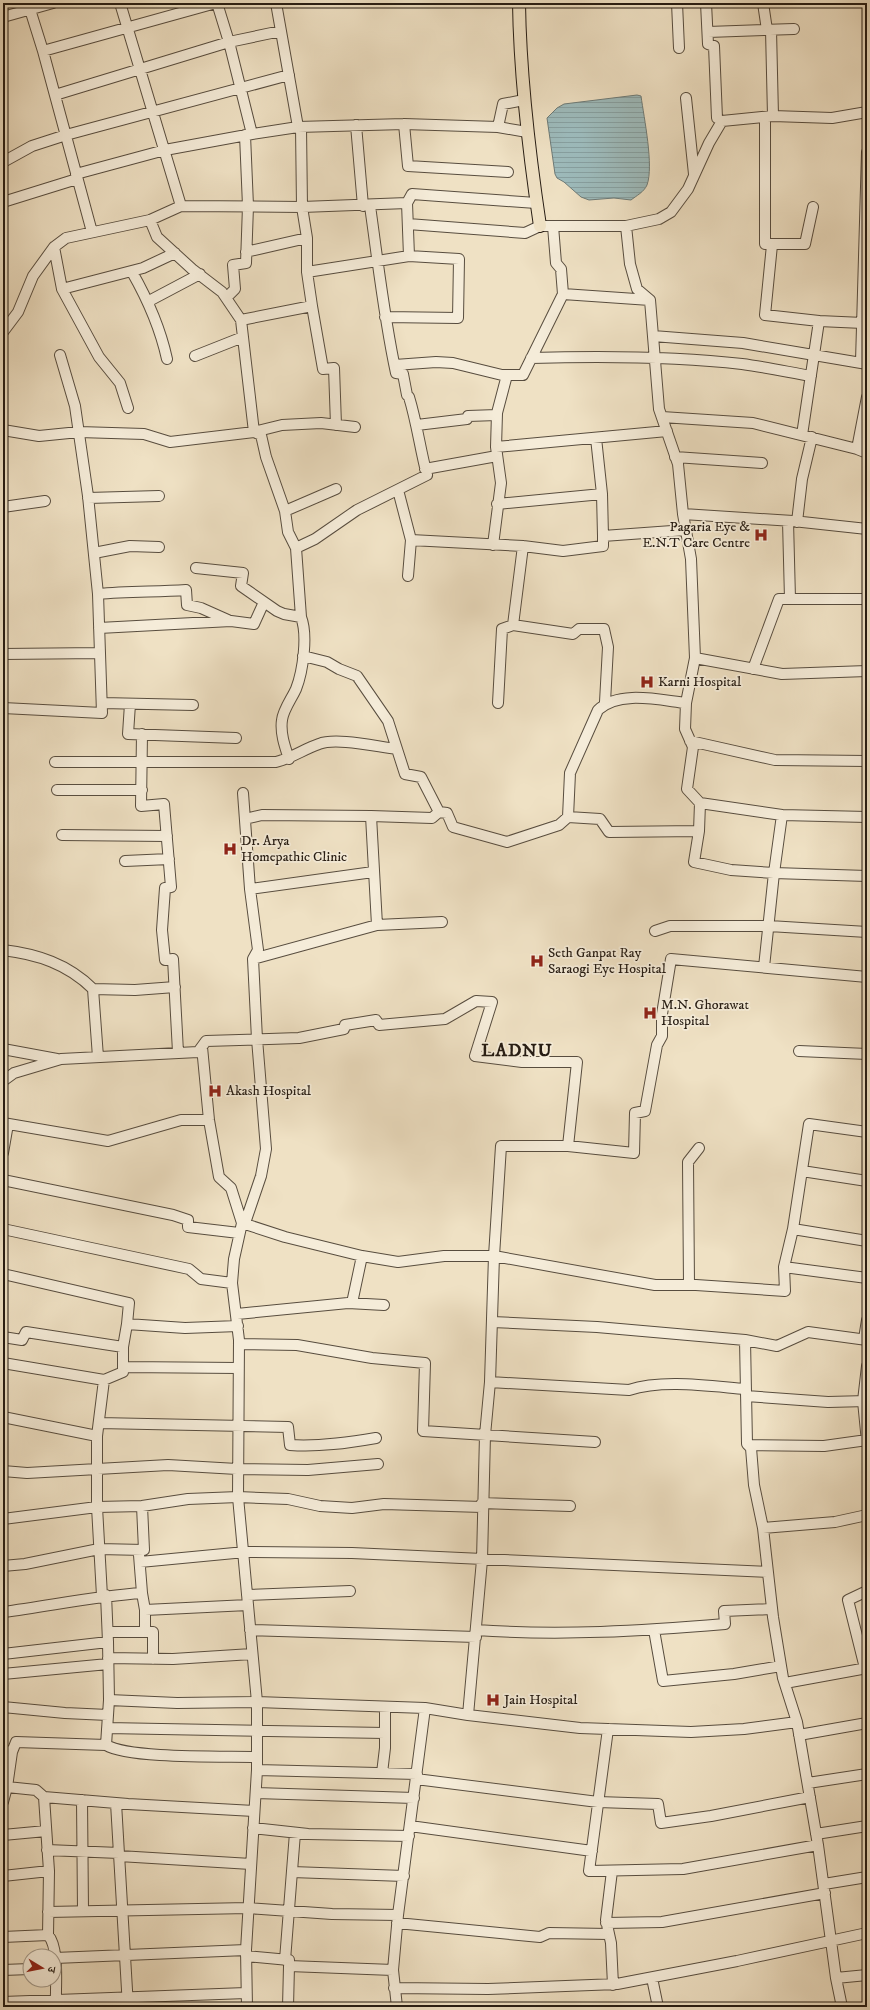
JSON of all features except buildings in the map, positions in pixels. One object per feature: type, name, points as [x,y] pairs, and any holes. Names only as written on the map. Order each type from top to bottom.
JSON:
[{"type":"main road","points":[[519,3],[520,56],[527,132],[540,226]]},
{"type":"street","points":[[3,17],[29,6],[53,3]]},
{"type":"street","points":[[120,3],[181,206]]},
{"type":"street","points":[[43,51],[217,3],[230,42],[241,87],[249,134],[246,263],[233,265],[235,290],[226,298]]},
{"type":"street","points":[[276,3],[300,127],[302,207],[307,238],[307,272],[323,369],[334,368],[336,425]]},
{"type":"street","points":[[677,3],[679,48]]},
{"type":"street","points":[[706,3],[708,44],[714,46],[717,118],[722,121],[769,117],[832,118],[867,112]]},
{"type":"street","points":[[763,3],[769,30],[769,117],[765,244],[805,244],[812,220],[813,207]]},
{"type":"street","points":[[29,6],[43,51],[92,232]]},
{"type":"street","points":[[708,32],[794,29]]},
{"type":"street","points":[[55,95],[140,68],[230,42],[281,31]]},
{"type":"street","points":[[3,162],[32,146],[66,135],[289,75]]},
{"type":"street","points":[[686,98],[694,175]]},
{"type":"street","points":[[498,127],[503,104],[524,100]]},
{"type":"street","points":[[408,224],[525,233],[540,226],[626,226],[658,219],[671,212],[688,189],[709,143],[722,121]]},
{"type":"street","points":[[404,124],[408,166],[508,172]]},
{"type":"street","points":[[3,202],[165,150],[249,134],[300,127],[404,124],[498,127],[527,132]]},
{"type":"street","points":[[296,548],[314,539],[357,510],[427,475],[418,438],[417,425],[409,397],[407,395],[403,374],[396,373],[385,317],[378,262],[366,206],[356,125]]},
{"type":"street","points":[[653,336],[743,343],[864,363],[862,323],[865,300],[867,152]]},
{"type":"street","points":[[409,256],[407,203],[412,194],[536,203]]},
{"type":"street","points":[[3,332],[18,312],[33,276],[54,247],[66,238],[150,220],[181,206],[302,207],[366,206],[407,203]]},
{"type":"street","points":[[150,220],[157,237],[222,292],[241,320],[254,432]]},
{"type":"street","points":[[395,365],[436,362],[453,363],[507,375],[523,374],[563,294],[561,269],[556,263],[552,226]]},
{"type":"street","points":[[626,226],[630,264],[637,289],[650,300],[659,409],[678,464],[683,514],[691,559],[695,658],[686,703],[685,729],[693,747],[687,789],[700,803],[782,815],[867,817]]},
{"type":"street","points":[[246,252],[307,238]]},
{"type":"street","points":[[772,245],[765,316],[862,323]]},
{"type":"street","points":[[54,247],[62,290],[99,357],[120,383],[128,408]]},
{"type":"street","points":[[62,290],[132,272],[175,253]]},
{"type":"street","points":[[307,272],[409,256],[459,259],[458,318],[385,317]]},
{"type":"street","points":[[132,272],[149,301],[162,336],[167,359]]},
{"type":"street","points":[[149,301],[200,274]]},
{"type":"street","points":[[563,294],[650,300]]},
{"type":"street","points":[[241,320],[312,306]]},
{"type":"street","points":[[802,435],[819,321]]},
{"type":"street","points":[[195,356],[206,353],[243,337]]},
{"type":"street","points":[[3,708],[102,713],[98,594],[88,498],[75,406],[60,355]]},
{"type":"street","points":[[531,358],[598,356],[654,358],[742,364],[811,376]]},
{"type":"street","points":[[493,544],[497,504],[501,483],[497,451],[497,415],[507,375]]},
{"type":"street","points":[[662,417],[753,423],[862,451],[867,397]]},
{"type":"street","points":[[417,425],[468,419],[468,416],[497,415]]},
{"type":"street","points":[[3,430],[39,436],[79,432],[144,434],[170,442],[254,432],[282,425],[321,423],[355,427]]},
{"type":"street","points":[[425,469],[497,451],[596,438],[667,431]]},
{"type":"street","points":[[254,432],[261,435],[266,457],[285,511],[288,532],[296,548],[301,617],[304,624],[303,656],[297,687],[282,720],[284,741],[289,759]]},
{"type":"street","points":[[790,599],[793,521],[812,437]]},
{"type":"street","points":[[411,540],[523,546],[563,551],[603,546],[602,494],[596,438]]},
{"type":"street","points":[[675,457],[762,463]]},
{"type":"street","points":[[285,511],[336,489]]},
{"type":"street","points":[[398,490],[411,540],[408,576]]},
{"type":"street","points":[[497,504],[602,494]]},
{"type":"street","points":[[88,498],[159,496]]},
{"type":"street","points":[[3,507],[45,501]]},
{"type":"street","points":[[683,514],[793,521],[867,529]]},
{"type":"street","points":[[603,536],[686,530]]},
{"type":"street","points":[[94,553],[130,546],[159,547]]},
{"type":"street","points":[[513,625],[523,546]]},
{"type":"street","points":[[196,568],[243,572],[240,586],[284,614],[301,617]]},
{"type":"street","points":[[98,594],[124,591],[151,592],[186,590],[187,605],[201,608],[231,621]]},
{"type":"street","points":[[753,669],[779,598],[867,599]]},
{"type":"street","points":[[99,628],[231,621],[254,624],[264,602]]},
{"type":"street","points":[[498,703],[502,629],[513,625],[573,634],[579,629],[604,629],[608,647],[606,702]]},
{"type":"street","points":[[3,654],[100,653]]},
{"type":"street","points":[[303,656],[327,662],[339,670],[357,676],[388,721],[405,774],[421,777],[439,812],[447,814],[453,827],[507,842],[559,825],[568,817],[600,819],[609,832],[699,832]]},
{"type":"street","points":[[695,658],[782,674],[867,671]]},
{"type":"street","points":[[568,817],[570,773],[598,710],[606,702],[636,698],[686,703]]},
{"type":"street","points":[[102,703],[193,706]]},
{"type":"street","points":[[130,704],[128,734],[236,738]]},
{"type":"street","points":[[142,734],[142,806],[164,804],[171,888],[165,888],[162,930],[165,960],[173,959],[178,1052]]},
{"type":"street","points":[[56,762],[276,762],[289,759],[320,743],[335,741],[397,749]]},
{"type":"street","points":[[690,741],[776,760],[867,761]]},
{"type":"street","points":[[57,790],[142,790]]},
{"type":"street","points":[[243,793],[250,889],[258,950],[253,959],[257,1039],[266,1149],[261,1176],[239,1233],[232,1283],[237,1314],[239,1344],[238,1497],[257,1702],[257,1770],[248,1908],[246,2007]]},
{"type":"street","points":[[700,803],[699,832],[694,862],[731,870],[867,876]]},
{"type":"street","points":[[245,819],[262,815],[432,818],[439,812]]},
{"type":"street","points":[[764,967],[782,815]]},
{"type":"street","points":[[371,816],[377,926]]},
{"type":"street","points":[[62,834],[167,836]]},
{"type":"street","points":[[125,861],[169,859]]},
{"type":"street","points":[[250,889],[373,872]]},
{"type":"street","points":[[253,959],[377,926],[442,922]]},
{"type":"street","points":[[655,931],[670,926],[769,926],[867,932]]},
{"type":"street","points":[[3,950],[27,953],[73,971],[93,989],[135,990],[174,987]]},
{"type":"street","points":[[468,1715],[482,1560],[482,1505],[485,1436],[490,1382],[494,1256],[501,1146],[568,1146],[634,1153],[634,1113],[645,1111],[657,1045],[662,1036],[662,1014],[671,959],[867,977]]},
{"type":"street","points":[[93,989],[98,1057]]},
{"type":"street","points":[[3,1049],[61,1059],[198,1052],[206,1041],[299,1038],[344,1029],[345,1025],[376,1020],[380,1025],[444,1019],[476,1001],[492,1002],[474,1056],[522,1062],[577,1062],[568,1146]]},
{"type":"street","points":[[202,1047],[209,1120],[218,1177],[231,1188],[243,1223]]},
{"type":"street","points":[[799,1051],[867,1054]]},
{"type":"street","points":[[3,1081],[14,1073],[61,1059]]},
{"type":"street","points":[[3,1153],[5,1124],[108,1141],[181,1120],[209,1120]]},
{"type":"street","points":[[243,1223],[285,1237],[362,1256],[398,1262],[444,1256],[494,1256],[655,1285],[689,1285],[785,1291],[784,1267],[793,1229],[809,1124],[867,1132]]},
{"type":"street","points":[[689,1285],[688,1162],[699,1148]]},
{"type":"street","points":[[802,1171],[867,1181]]},
{"type":"street","points":[[3,1180],[173,1215],[188,1220],[188,1227],[239,1233]]},
{"type":"street","points":[[793,1229],[867,1241]]},
{"type":"street","points":[[3,1230],[189,1269],[201,1279],[232,1283]]},
{"type":"street","points":[[352,1303],[362,1256]]},
{"type":"street","points":[[784,1267],[867,1278]]},
{"type":"street","points":[[3,1274],[129,1303],[123,1348],[123,1372],[104,1380],[3,1363]]},
{"type":"street","points":[[237,1314],[352,1303],[384,1305]]},
{"type":"street","points":[[492,1322],[597,1327],[745,1340],[777,1346],[808,1332],[866,1340],[867,1320]]},
{"type":"street","points":[[126,1324],[185,1328],[238,1326]]},
{"type":"street","points":[[3,1337],[22,1340],[26,1332],[123,1348]]},
{"type":"street","points":[[745,1340],[747,1444],[751,1448],[754,1485],[763,1528],[767,1572],[780,1666],[797,1722],[818,1845],[836,1978],[842,2007]]},
{"type":"street","points":[[239,1344],[297,1344],[372,1358],[425,1363],[423,1431],[594,1442]]},
{"type":"street","points":[[749,1446],[824,1446],[867,1441],[865,1401],[867,1366]]},
{"type":"street","points":[[123,1367],[238,1368]]},
{"type":"street","points":[[104,1380],[97,1436],[97,1507],[99,1549],[108,1637],[109,1700],[106,1745]]},
{"type":"street","points":[[490,1382],[628,1390],[642,1385],[686,1385],[828,1402],[865,1401]]},
{"type":"street","points":[[3,1417],[97,1436]]},
{"type":"street","points":[[98,1423],[288,1427],[290,1445],[338,1444],[376,1438]]},
{"type":"street","points":[[3,1470],[27,1473],[168,1465],[237,1469],[308,1470],[378,1464]]},
{"type":"street","points":[[3,1520],[97,1507],[142,1506],[188,1499],[238,1497],[288,1499],[320,1506],[352,1508],[384,1504],[570,1506]]},
{"type":"street","points":[[3,1566],[25,1564],[99,1549],[144,1550],[142,1506]]},
{"type":"street","points":[[763,1528],[834,1522],[867,1515]]},
{"type":"street","points":[[139,1550],[142,1593],[145,1610],[145,1632]]},
{"type":"street","points":[[140,1562],[244,1552],[352,1553],[767,1572]]},
{"type":"street","points":[[145,1610],[350,1591]]},
{"type":"street","points":[[785,1683],[866,1668],[848,1600],[867,1591]]},
{"type":"street","points":[[3,1612],[104,1596],[142,1593]]},
{"type":"street","points":[[250,1630],[476,1634],[580,1634],[725,1624],[724,1611],[772,1608]]},
{"type":"street","points":[[654,1630],[663,1681],[734,1674],[780,1666]]},
{"type":"street","points":[[3,1654],[108,1637],[153,1632],[153,1659]]},
{"type":"street","points":[[3,1674],[108,1661],[252,1654]]},
{"type":"street","points":[[109,1700],[178,1703],[257,1702],[426,1708],[468,1715],[580,1728],[691,1732],[744,1729],[797,1722]]},
{"type":"street","points":[[3,1707],[65,1713],[108,1715]]},
{"type":"street","points":[[382,1773],[385,1707]]},
{"type":"street","points":[[397,2007],[393,1970],[409,1831],[426,1708]]},
{"type":"street","points":[[799,1735],[867,1723]]},
{"type":"street","points":[[107,1728],[385,1733]]},
{"type":"street","points":[[608,1729],[589,1871],[683,1869],[818,1845]]},
{"type":"street","points":[[3,1802],[7,1787],[8,1752],[16,1742],[106,1745],[113,1749],[154,1754],[257,1757]]},
{"type":"street","points":[[257,1770],[382,1773],[598,1802],[658,1804],[661,1823],[711,1816],[810,1797]]},
{"type":"street","points":[[808,1783],[867,1774]]},
{"type":"street","points":[[7,1787],[36,1790],[44,1797],[254,1811]]},
{"type":"street","points":[[256,1793],[414,1798]]},
{"type":"street","points":[[44,1797],[49,1871],[48,1935],[53,1940],[54,1948]]},
{"type":"street","points":[[82,1800],[83,1910]]},
{"type":"street","points":[[116,1803],[128,2007]]},
{"type":"street","points":[[816,1834],[867,1826]]},
{"type":"street","points":[[253,1828],[295,1833],[409,1831],[592,1851]]},
{"type":"street","points":[[3,1835],[46,1831]]},
{"type":"street","points":[[288,2007],[287,1963],[289,1911],[295,1833]]},
{"type":"street","points":[[47,1850],[83,1851],[251,1864]]},
{"type":"street","points":[[3,1876],[49,1871]]},
{"type":"street","points":[[612,1871],[606,1923],[611,1943],[613,1985]]},
{"type":"street","points":[[292,1872],[404,1876]]},
{"type":"street","points":[[606,1923],[662,1922],[824,1888],[867,1877]]},
{"type":"street","points":[[48,1912],[122,1909],[248,1908],[398,1919],[540,1937],[549,1933],[609,1934]]},
{"type":"street","points":[[394,1988],[488,1989],[613,1985],[867,1933]]},
{"type":"street","points":[[3,1938],[48,1935]]},
{"type":"street","points":[[62,1958],[125,1954],[246,1953],[287,1963],[393,1970]]},
{"type":"street","points":[[3,1970],[22,1969]]},
{"type":"street","points":[[836,1978],[867,1975]]},
{"type":"street","points":[[652,1978],[658,2007]]},
{"type":"street","points":[[55,1988],[56,2003]]},
{"type":"street","points":[[3,2002],[56,2003],[128,1996],[246,1993]]},
{"type":"water","points":[[637,95],[641,96],[649,154],[649,177],[646,187],[631,200],[614,198],[589,200],[581,197],[564,182],[557,178],[555,174],[547,118],[557,108],[564,104]]},
{"type":"place","name":"Pagaria Eye & E.N.T Care Centre","points":[[761,535]]},
{"type":"place","name":"Karni Hospital","points":[[647,682]]},
{"type":"place","name":"Dr. Arya Homepathic Clinic","points":[[230,849]]},
{"type":"place","name":"Seth Ganpat Ray Saraogi Eye Hospital","points":[[537,961]]},
{"type":"place","name":"M.N. Ghorawat Hospital","points":[[650,1013]]},
{"type":"place","name":"Akash Hospital","points":[[215,1091]]},
{"type":"place","name":"Jain Hospital","points":[[493,1700]]},
{"type":"district","name":"LADNU","points":[[517,1051]]}]
